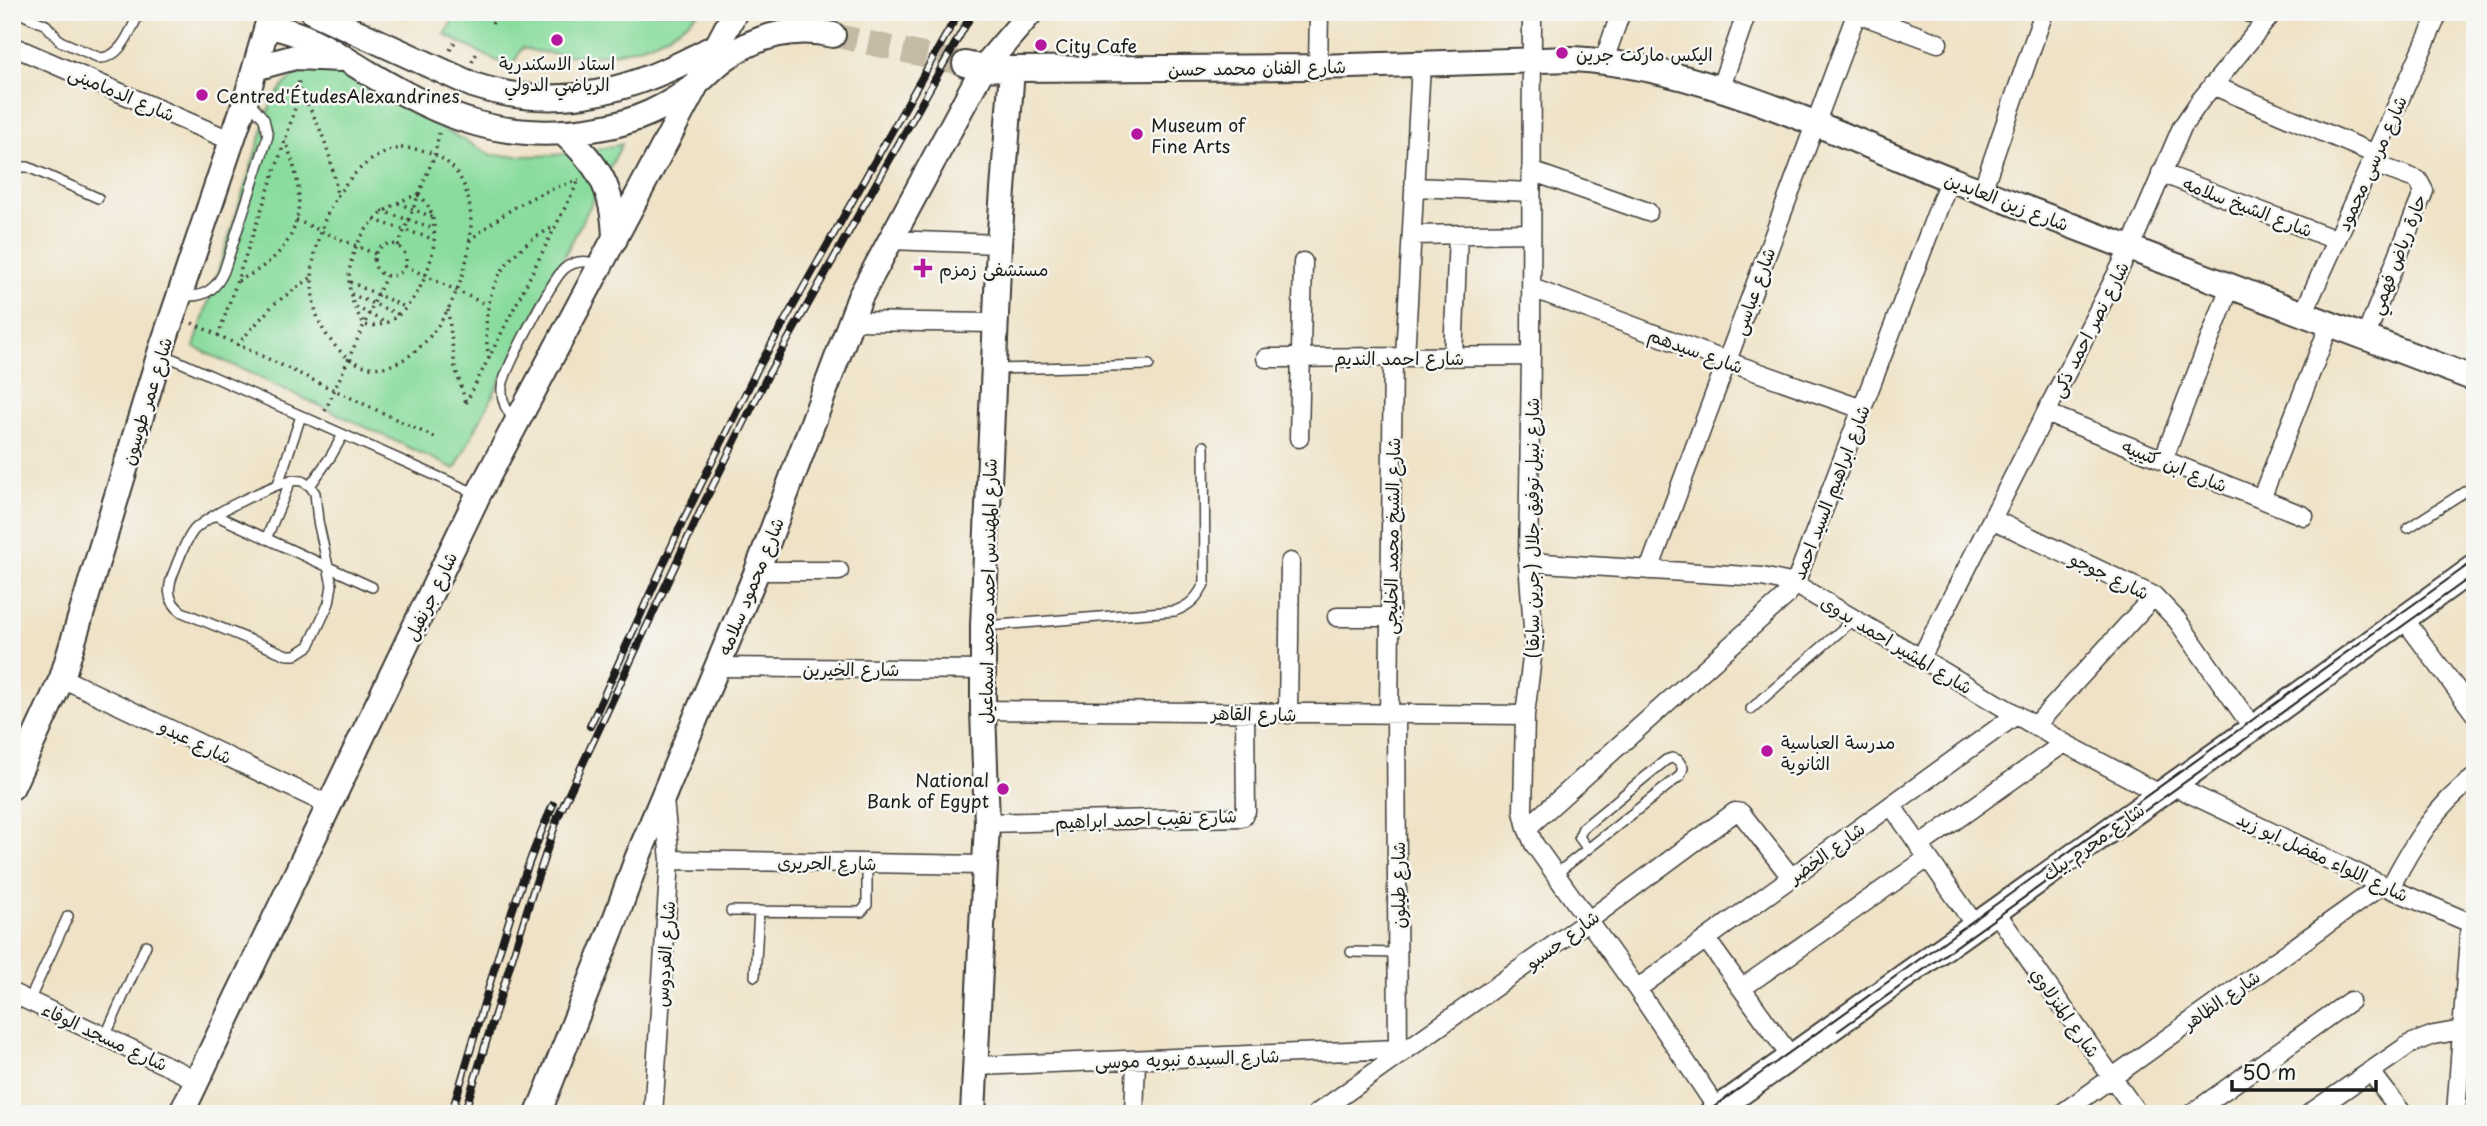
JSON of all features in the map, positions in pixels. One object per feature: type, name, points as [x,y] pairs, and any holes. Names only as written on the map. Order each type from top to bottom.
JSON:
[{"type":"street","points":[[313,12],[462,80],[516,96],[579,97],[621,88],[645,80],[716,46]]},
{"type":"street","name":"شارع جرنفيل","points":[[181,1114],[478,495],[735,12]]},
{"type":"street","name":"شارع محمود سلامه","points":[[538,1114],[663,795],[757,571],[860,297],[974,66],[1031,12]]},
{"type":"street","points":[[1318,67],[1319,12]]},
{"type":"street","name":"شارع نبيل توفيق جلال (جرين سابقا)","points":[[1532,12],[1528,562],[1535,641],[1525,715],[1523,811],[1534,844],[1637,989],[1717,1112]]},
{"type":"street","points":[[1604,60],[1621,12]]},
{"type":"street","points":[[1720,89],[1747,12]]},
{"type":"street","points":[[1856,12],[1938,43]]},
{"type":"street","name":"شارع عباسى","points":[[1649,570],[1856,12]]},
{"type":"street","points":[[1982,191],[2045,12]]},
{"type":"street","points":[[2247,12],[2270,16]]},
{"type":"street","name":"شارع مرسى محمود","points":[[2302,314],[2439,12]]},
{"type":"street","name":"شارع نصر احمد ذكى","points":[[1921,658],[2130,248],[2182,127],[2212,85],[2270,16]]},
{"type":"street","points":[[269,19],[306,36],[404,95],[444,114],[499,129],[541,133],[602,128],[637,118],[695,86],[727,56],[746,45],[815,26]]},
{"type":"street","name":"شارع عمر طوسون","points":[[12,787],[62,678],[160,353],[246,99],[269,19]]},
{"type":"street","name":"شارع الدمامينى","points":[[12,46],[232,141]]},
{"type":"street","points":[[255,68],[295,57],[322,56],[348,61]]},
{"type":"street","name":"شارع زين العابدين","points":[[1531,61],[1604,60],[1643,67],[1720,89],[2475,379]]},
{"type":"street","name":"شارع الفنان محمد حسن","points":[[974,66],[1012,69],[1318,67],[1531,61]]},
{"type":"street","name":"شارع الشيخ محمد الخليجى","points":[[1392,714],[1390,617],[1399,357],[1412,235],[1421,64]]},
{"type":"street","name":"شارع المهندس احمد محمد اسماعيل","points":[[974,1114],[987,823],[983,626],[999,244],[1012,69]]},
{"type":"street","points":[[444,114],[462,80]]},
{"type":"street","points":[[2212,85],[2373,158]]},
{"type":"street","points":[[562,132],[584,151],[602,176],[615,218],[615,239]]},
{"type":"street","name":"حارة رياض فهمي","points":[[2365,338],[2424,191],[2418,180],[2373,158]]},
{"type":"street","points":[[1531,171],[1648,212]]},
{"type":"street","name":"شارع الشيخ سلامه","points":[[2161,173],[2336,240]]},
{"type":"street","name":"شارع ابراهيم السيد احمد","points":[[1527,828],[1786,596],[1795,584],[1950,178]]},
{"type":"street","points":[[1414,187],[1531,192]]},
{"type":"street","points":[[1412,235],[1531,233]]},
{"type":"street","points":[[1453,357],[1458,234]]},
{"type":"street","points":[[889,240],[999,244]]},
{"type":"street","points":[[1299,438],[1303,262]]},
{"type":"street","points":[[2163,460],[2230,287]]},
{"type":"street","name":"شارع سيدهم","points":[[1531,288],[1727,362],[1862,409]]},
{"type":"street","points":[[851,321],[996,323]]},
{"type":"street","points":[[2261,499],[2330,324]]},
{"type":"street","name":"شارع احمد النديم","points":[[1266,358],[1531,356]]},
{"type":"street","name":"شارع ابن كتيبيه","points":[[2046,413],[2304,516]]},
{"type":"street","name":"شارع جوجو","points":[[1992,519],[2154,596],[2177,620],[2253,728]]},
{"type":"street","points":[[1287,714],[1290,562]]},
{"type":"street","name":"شارع المشير احمد بدوى","points":[[1528,562],[1762,577],[1795,584],[2064,743],[2166,789]]},
{"type":"street","name":"شارع محرم بيك","points":[[1717,1112],[2475,567]]},
{"type":"street","points":[[757,571],[839,570]]},
{"type":"street","points":[[2035,726],[2154,596]]},
{"type":"street","points":[[1337,617],[1390,617]]},
{"type":"street","points":[[2404,619],[2475,715]]},
{"type":"street","name":"شارع الخيرين","points":[[717,667],[984,670]]},
{"type":"street","name":"شارع عبدو","points":[[62,678],[329,805]]},
{"type":"street","name":"شارع القاهر","points":[[983,710],[1525,715]]},
{"type":"street","name":"شارع نقيب احمد ابراهيم","points":[[987,823],[1242,817],[1246,811],[1245,713]]},
{"type":"street","name":"شارع طيلون","points":[[1392,714],[1398,1052]]},
{"type":"street","name":"شارع الخضر","points":[[1637,989],[2015,715]]},
{"type":"street","points":[[1742,988],[2064,743]]},
{"type":"street","points":[[2386,886],[2437,813],[2475,777]]},
{"type":"street","name":"شارع اللواء مفضل ابو زيد","points":[[2166,789],[2472,924]]},
{"type":"street","name":"شارع الفردوس","points":[[653,1114],[670,860],[663,795]]},
{"type":"street","name":"شارع المنزلاوي","points":[[1891,805],[1924,852],[1985,918],[2112,1077],[2138,1114]]},
{"type":"street","name":"شارع حسبو","points":[[1316,1114],[1398,1052],[1589,920],[1735,812],[1741,813],[1791,877]]},
{"type":"street","name":"شارع الحريرى","points":[[670,860],[984,865]]},
{"type":"street","name":"شارع الظاهر","points":[[2061,1114],[2386,886]]},
{"type":"street","points":[[2456,1113],[2467,1021],[2472,924]]},
{"type":"street","points":[[1706,939],[1791,1058]]},
{"type":"street","name":"شارع مسجد الوفاء","points":[[20,997],[197,1080]]},
{"type":"street","points":[[2191,1114],[2350,1001]]},
{"type":"street","points":[[2316,1112],[2370,1071],[2422,1039],[2467,1021]]},
{"type":"street","name":"شارع السيده نبويه موسى","points":[[977,1066],[1398,1052]]},
{"type":"street","points":[[1134,1114],[1136,1061]]},
{"type":"street","points":[[2370,1071],[2403,1114]]},
{"type":"lane","points":[[17,12],[32,15],[49,27],[60,41],[100,58],[107,58],[118,51],[140,12]]},
{"type":"lane","points":[[176,304],[212,290],[224,271],[268,136],[267,127],[259,111],[246,99]]},
{"type":"lane","points":[[12,171],[28,167],[98,198]]},
{"type":"lane","points":[[517,423],[505,406],[502,385],[522,342],[558,276],[565,269],[582,261],[601,266]]},
{"type":"lane","points":[[160,353],[478,495]]},
{"type":"lane","points":[[994,369],[1149,365]]},
{"type":"lane","points":[[278,484],[300,416]]},
{"type":"lane","points":[[310,486],[343,435]]},
{"type":"lane","points":[[983,626],[1175,611],[1189,605],[1205,582],[1204,446]]},
{"type":"lane","points":[[267,539],[290,480]]},
{"type":"lane","points":[[290,480],[302,481],[315,493],[318,521],[332,585],[329,603],[309,646],[295,655],[279,652],[182,611],[170,598],[170,580],[188,539],[204,521],[278,484],[290,480]]},
{"type":"lane","points":[[2409,528],[2475,485]]},
{"type":"lane","points":[[215,516],[372,587]]},
{"type":"lane","points":[[1751,709],[1854,619]]},
{"type":"lane","points":[[1556,874],[1679,776],[1683,768],[1678,760],[1669,758],[1583,828],[1579,837],[1587,848]]},
{"type":"lane","points":[[731,911],[861,912],[866,905],[867,862]]},
{"type":"lane","points":[[755,976],[759,911]]},
{"type":"lane","points":[[20,997],[68,916]]},
{"type":"lane","points":[[105,1037],[146,945]]},
{"type":"lane","points":[[1351,952],[1397,953]]},
{"type":"path","points":[[492,24],[498,12]]},
{"type":"path","points":[[300,92],[323,134],[330,155],[337,198]]},
{"type":"path","points":[[398,246],[435,155],[444,114]]},
{"type":"path","points":[[238,281],[257,272],[277,255],[296,220],[299,181],[285,141]]},
{"type":"path","points":[[412,148],[435,155],[452,167],[464,185],[470,214],[469,241],[458,291],[419,351],[391,366],[372,366],[349,357],[337,347],[320,325],[314,311],[314,251],[320,231],[337,198],[360,170],[390,150],[412,148]]},
{"type":"path","points":[[448,310],[455,367],[466,403],[579,180],[550,188],[519,203],[469,241]]},
{"type":"path","points":[[418,195],[427,201],[433,228],[433,251],[425,275],[400,315],[387,324],[374,327],[365,325],[354,306],[351,294],[350,282],[356,246],[363,233],[382,211],[396,202],[418,195]]},
{"type":"path","points":[[396,202],[432,217]]},
{"type":"path","points":[[382,211],[433,228]]},
{"type":"path","points":[[296,220],[375,254]]},
{"type":"path","points":[[374,220],[433,239]]},
{"type":"path","points":[[489,358],[485,332],[493,287],[511,257],[539,234],[556,226]]},
{"type":"path","points":[[387,244],[398,246],[405,254],[405,265],[397,274],[386,276],[374,265],[375,254],[387,244]]},
{"type":"path","points":[[405,265],[488,305]]},
{"type":"path","points":[[318,424],[386,276]]},
{"type":"path","points":[[237,345],[274,304],[312,278]]},
{"type":"path","points":[[350,282],[406,308]]},
{"type":"path","points":[[351,294],[400,315]]},
{"type":"path","points":[[176,304],[237,345],[438,439]]},
{"type":"path","points":[[354,306],[387,324]]},
{"type":"green space","name":"استاد الاسكندرية الرياضي الدولي","points":[[440,12],[699,12],[660,39],[638,47],[592,55],[545,53],[522,48],[511,68],[445,35],[454,18]]},
{"type":"green space","points":[[311,68],[332,68],[491,155],[557,155],[622,144],[455,469],[194,347],[270,107],[286,83]]},
{"type":"tunnel","points":[[833,35],[965,64]]},
{"type":"tram line","points":[[1704,1114],[2475,560]]},
{"type":"tram line","points":[[1838,1031],[2475,574]]},
{"type":"railway","points":[[590,726],[683,521],[757,370],[959,12]]},
{"type":"railway","points":[[464,1114],[558,817],[706,499],[768,375],[973,12]]},
{"type":"railway","points":[[451,1114],[510,919],[553,805]]},
{"type":"place","name":"استاد الاسكندرية الرياضي الدولي","points":[[557,40]]},
{"type":"place","name":"City Cafe","points":[[1041,45]]},
{"type":"place","name":"اليكس ماركت جرين","points":[[1562,53]]},
{"type":"place","name":"Centred'ÉtudesAlexandrines","points":[[202,95]]},
{"type":"place","name":"Museum of Fine Arts","points":[[1137,134]]},
{"type":"place","name":"مستشفى زمزم","points":[[923,268]]},
{"type":"place","name":"مدرسة العباسية الثانوية","points":[[1767,751]]},
{"type":"place","name":"National Bank of Egypt","points":[[1003,789]]}]
